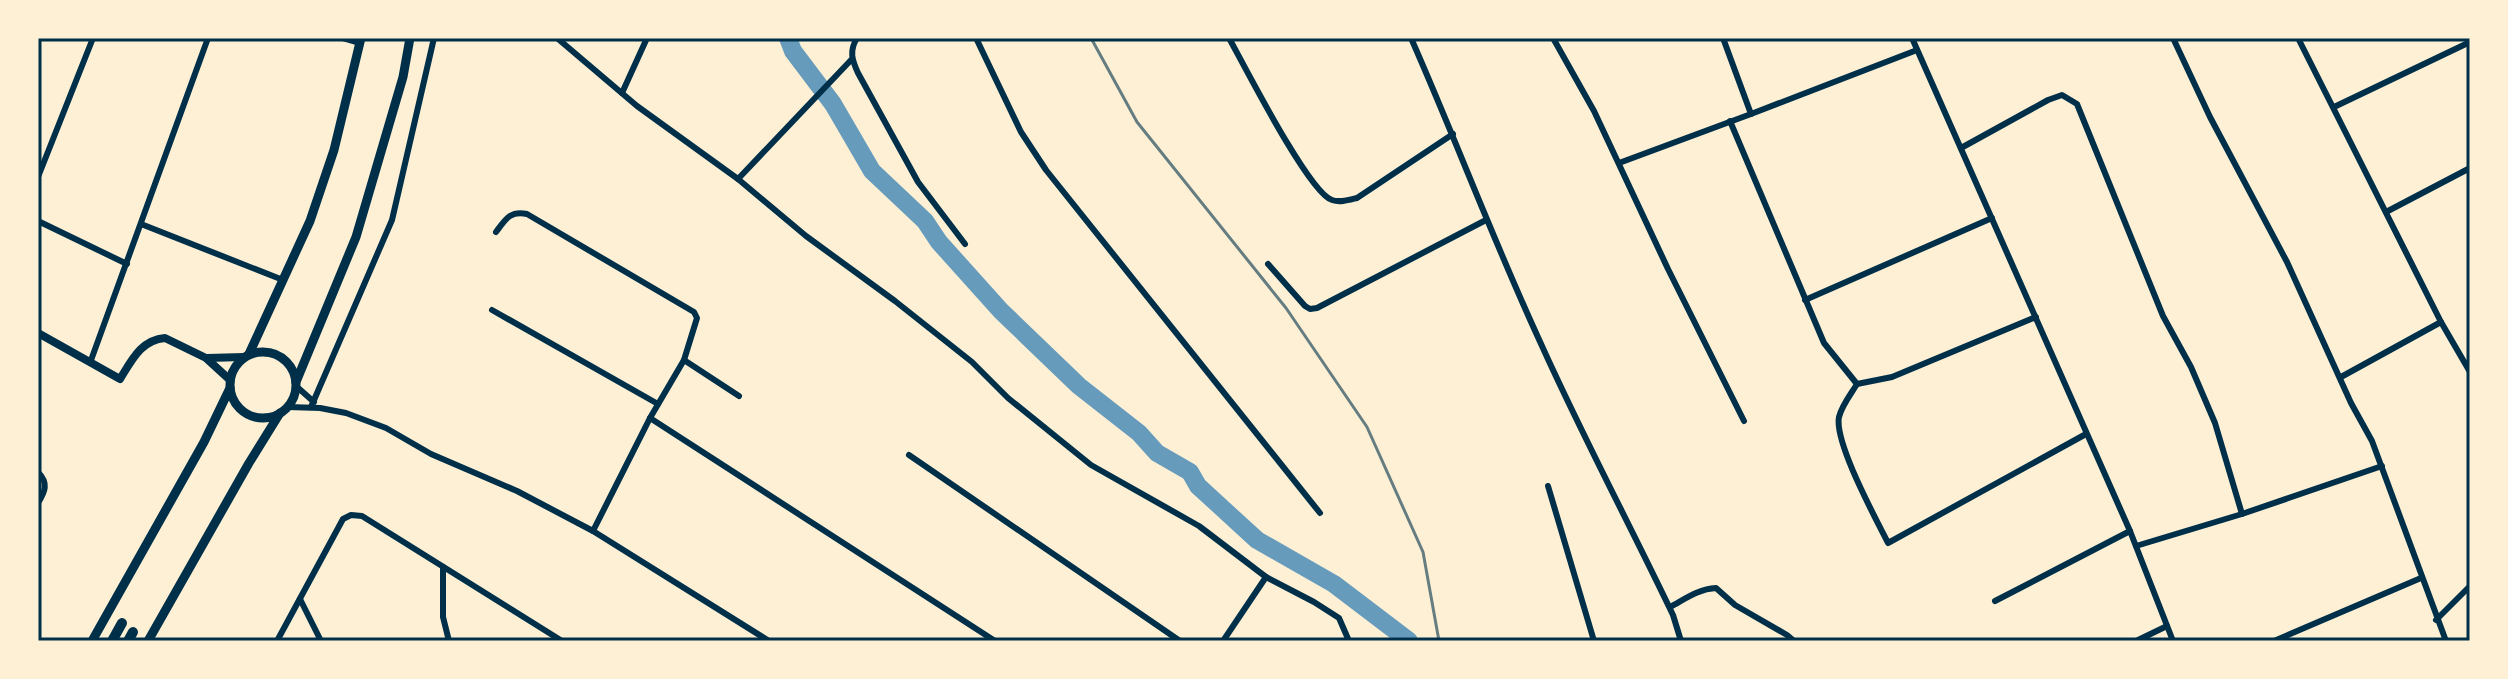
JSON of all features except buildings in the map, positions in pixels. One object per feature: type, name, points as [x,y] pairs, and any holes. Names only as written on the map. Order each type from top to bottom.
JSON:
[{"type":"highway","points":[[112,641],[122,623]]},
{"type":"main road","points":[[148,641],[249,463],[284,410],[296,384],[356,237],[403,77],[410,38]]},
{"type":"main road","points":[[92,641],[204,442],[230,384],[232,371],[247,356],[284,281],[310,221],[334,150],[360,40]]},
{"type":"main road","points":[[247,356],[267,352],[279,356],[289,365],[296,384]]},
{"type":"main road","points":[[230,384],[235,403],[253,417],[264,418],[284,410]]},
{"type":"street","points":[[38,177],[93,38]]},
{"type":"street","points":[[90,363],[208,38]]},
{"type":"street","points":[[343,38],[360,40]]},
{"type":"street","points":[[312,404],[392,220],[434,38]]},
{"type":"street","points":[[557,38],[622,93],[738,179],[806,236],[972,362],[1008,398],[1091,465],[1199,526],[1266,577],[1339,618],[1346,639]]},
{"type":"street","points":[[622,93],[647,38]]},
{"type":"street","points":[[857,38],[852,59],[918,182],[965,244]]},
{"type":"street","points":[[976,38],[1021,132],[1046,170],[1320,513]]},
{"type":"street","points":[[1229,38],[1289,145],[1320,192],[1331,200],[1357,198],[1453,134]]},
{"type":"street","points":[[1411,38],[1542,347],[1670,607],[1681,641]]},
{"type":"street","points":[[1553,38],[1594,111],[1744,421]]},
{"type":"street","points":[[1723,38],[1751,114]]},
{"type":"street","points":[[1912,38],[2130,531],[2173,641]]},
{"type":"street","points":[[2173,38],[2210,117],[2287,262],[2382,466],[2446,641]]},
{"type":"street","points":[[2298,38],[2441,322],[2470,372]]},
{"type":"street","points":[[2334,107],[2470,42]]},
{"type":"street","points":[[1619,163],[1917,50]]},
{"type":"street","points":[[738,179],[852,59]]},
{"type":"street","points":[[1961,148],[2048,100],[2062,95],[2077,104],[2163,316],[2191,367],[2215,423],[2242,514]]},
{"type":"street","points":[[1730,121],[1824,343],[1857,384]]},
{"type":"street","points":[[2386,212],[2470,168]]},
{"type":"street","points":[[496,232],[509,215],[517,211],[527,214],[694,312],[697,318],[684,360],[650,418],[593,531]]},
{"type":"street","points":[[1805,300],[1992,218]]},
{"type":"street","points":[[1268,264],[1305,306],[1317,308],[1486,220]]},
{"type":"street","points":[[38,221],[127,264]]},
{"type":"street","points":[[141,224],[284,281]]},
{"type":"street","points":[[492,310],[658,404]]},
{"type":"street","points":[[2036,317],[1892,377],[1857,384],[1841,411],[1838,428],[1860,484],[1888,543],[2086,434]]},
{"type":"street","points":[[2341,377],[2441,322]]},
{"type":"street","points":[[38,333],[120,379],[139,350],[151,340],[165,338],[206,358],[230,384]]},
{"type":"street","points":[[206,358],[247,356]]},
{"type":"street","points":[[684,360],[739,396]]},
{"type":"street","points":[[296,384],[312,404],[320,408],[346,413],[386,428],[431,454],[517,491],[593,531],[769,641]]},
{"type":"street","points":[[284,410],[312,404]]},
{"type":"street","points":[[650,418],[995,641]]},
{"type":"street","points":[[909,455],[1180,641]]},
{"type":"street","points":[[2136,546],[2382,466]]},
{"type":"street","points":[[38,472],[45,482],[45,492],[38,503]]},
{"type":"street","points":[[1548,486],[1594,641]]},
{"type":"street","points":[[277,641],[343,519],[351,515],[362,516],[562,641]]},
{"type":"street","points":[[1995,601],[2130,531]]},
{"type":"street","points":[[443,567],[443,617],[449,641]]},
{"type":"street","points":[[1223,641],[1266,577]]},
{"type":"street","points":[[2274,641],[2421,578]]},
{"type":"street","points":[[2436,620],[2470,586]]},
{"type":"street","points":[[1670,607],[1692,594],[1716,588],[1735,605],[1794,641]]},
{"type":"street","points":[[300,599],[321,641]]},
{"type":"street","points":[[2136,641],[2167,626]]},
{"type":"street","points":[[2292,633],[2296,641]]},
{"type":"waterway","points":[[788,38],[793,51],[833,104],[872,171],[925,221],[939,242],[1001,311],[1079,386],[1139,433],[1157,453],[1190,472],[1198,486],[1257,540],[1334,584],[1409,641]]},
{"type":"railway","points":[[1091,38],[1137,122],[1286,308],[1367,427],[1423,552],[1439,641]]}]
